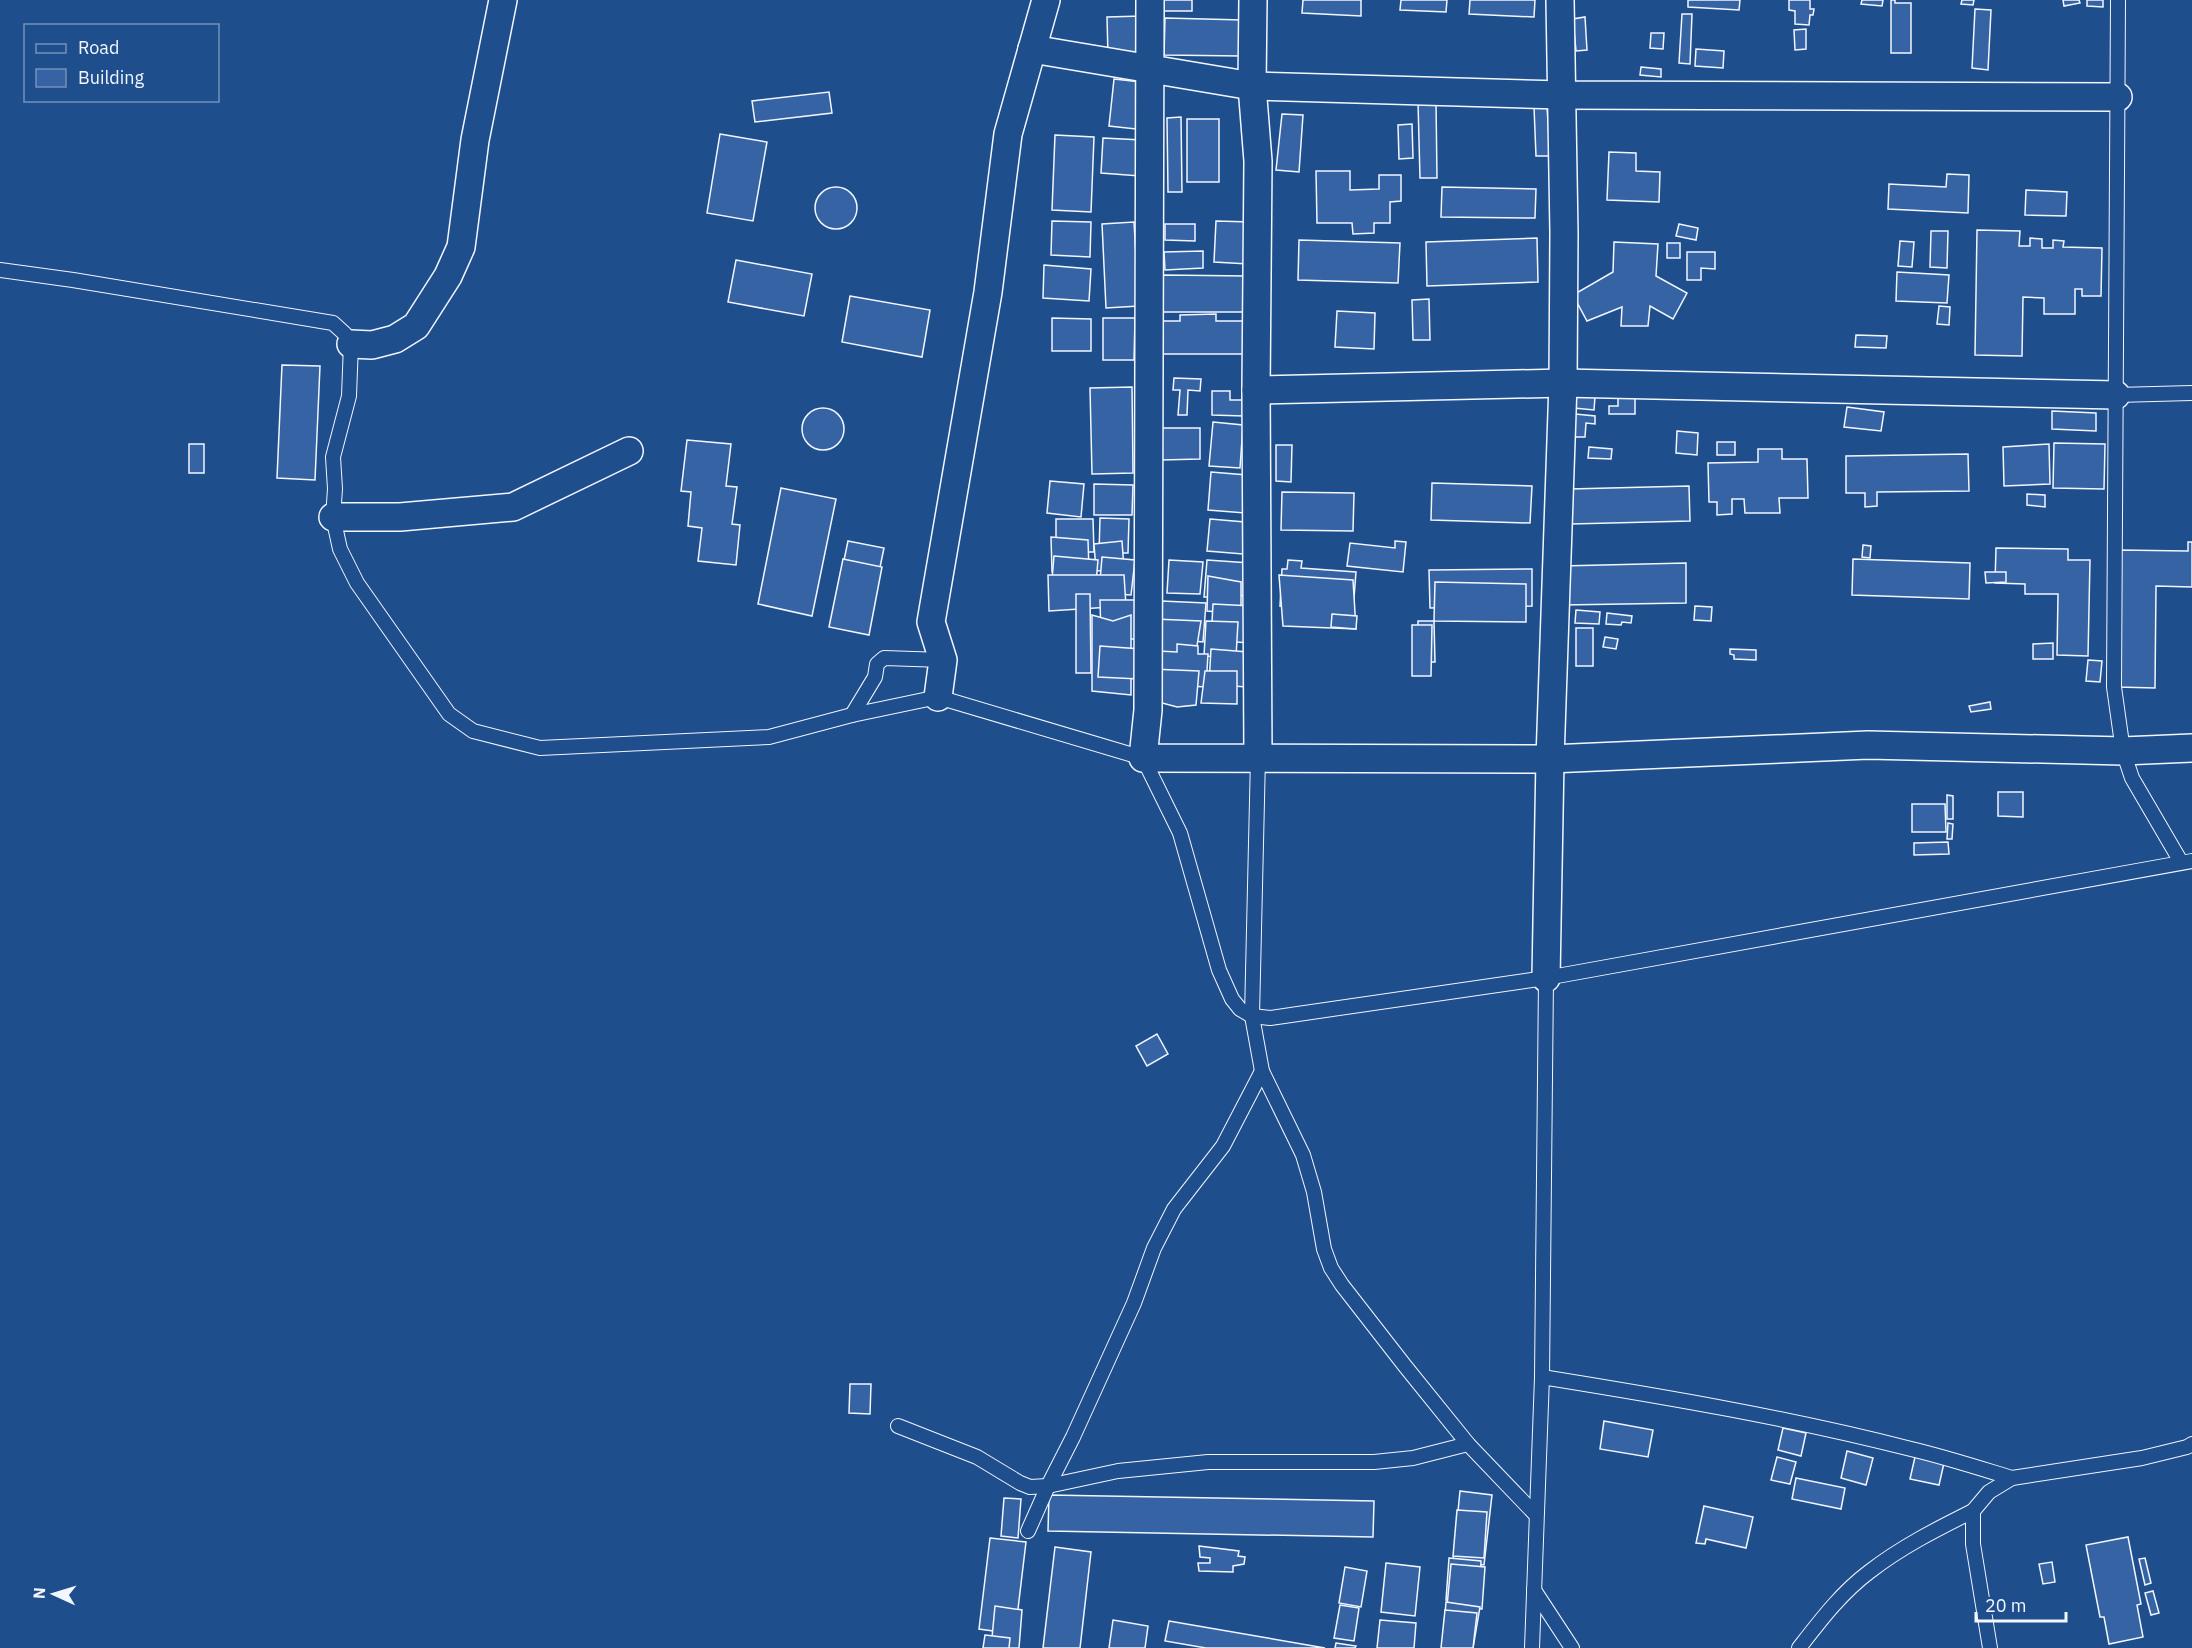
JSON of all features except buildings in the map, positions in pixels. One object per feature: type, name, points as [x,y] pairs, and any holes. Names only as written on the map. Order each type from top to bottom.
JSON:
[{"type":"street","points":[[351,344],[372,345],[395,339],[416,326],[432,304],[461,248],[475,140],[502,0]]},
{"type":"street","points":[[938,697],[943,660],[931,622],[988,292],[1008,134],[1046,0]]},
{"type":"street","points":[[1150,0],[1149,698],[1143,758],[1550,759],[1868,745],[2123,751],[2192,748]]},
{"type":"street","points":[[1253,0],[1252,86],[1258,161],[1256,390],[1258,757]]},
{"type":"street","points":[[1546,978],[1550,759],[1563,383],[1560,0]]},
{"type":"street","points":[[1032,49],[1252,86],[1562,95],[2118,97]]},
{"type":"street","points":[[1256,390],[1563,383],[2116,395]]},
{"type":"street","points":[[333,517],[400,517],[513,507],[629,451]]},
{"type":"lane","points":[[0,270],[333,323],[345,334],[351,344],[349,396],[333,457],[335,489],[333,517],[340,549],[357,583],[449,714],[473,731],[540,748],[769,737],[852,715],[938,697],[1143,758],[1180,833],[1219,970],[1232,999],[1240,1009],[1252,1016],[1270,1018],[1546,978],[2186,862],[2132,778],[2123,751],[2114,687],[2118,0]]},
{"type":"lane","points":[[2116,395],[2192,393]]},
{"type":"lane","points":[[852,715],[876,677],[877,664],[884,658],[943,660]]},
{"type":"lane","points":[[1258,757],[1252,1016],[1262,1071],[1303,1155],[1314,1192],[1324,1249],[1331,1268],[1342,1285],[1468,1444],[1536,1515]]},
{"type":"lane","points":[[1532,1648],[1542,1377],[1546,978]]},
{"type":"lane","points":[[1028,1531],[1134,1303],[1155,1248],[1174,1209],[1223,1146],[1262,1071]]},
{"type":"lane","points":[[1542,1377],[1682,1400],[1815,1426],[1912,1449],[2012,1478]]},
{"type":"lane","points":[[898,1426],[977,1457],[1020,1483],[1030,1486],[1048,1486],[1118,1471],[1208,1462],[1374,1462],[1403,1459],[1468,1444]]},
{"type":"lane","points":[[1799,1648],[1833,1606],[1868,1573],[1915,1541],[1973,1510],[1989,1492],[2012,1478],[2142,1458],[2192,1444]]},
{"type":"lane","points":[[1973,1510],[1973,1544],[1990,1648]]},
{"type":"lane","points":[[1534,1590],[1572,1648]]}]
